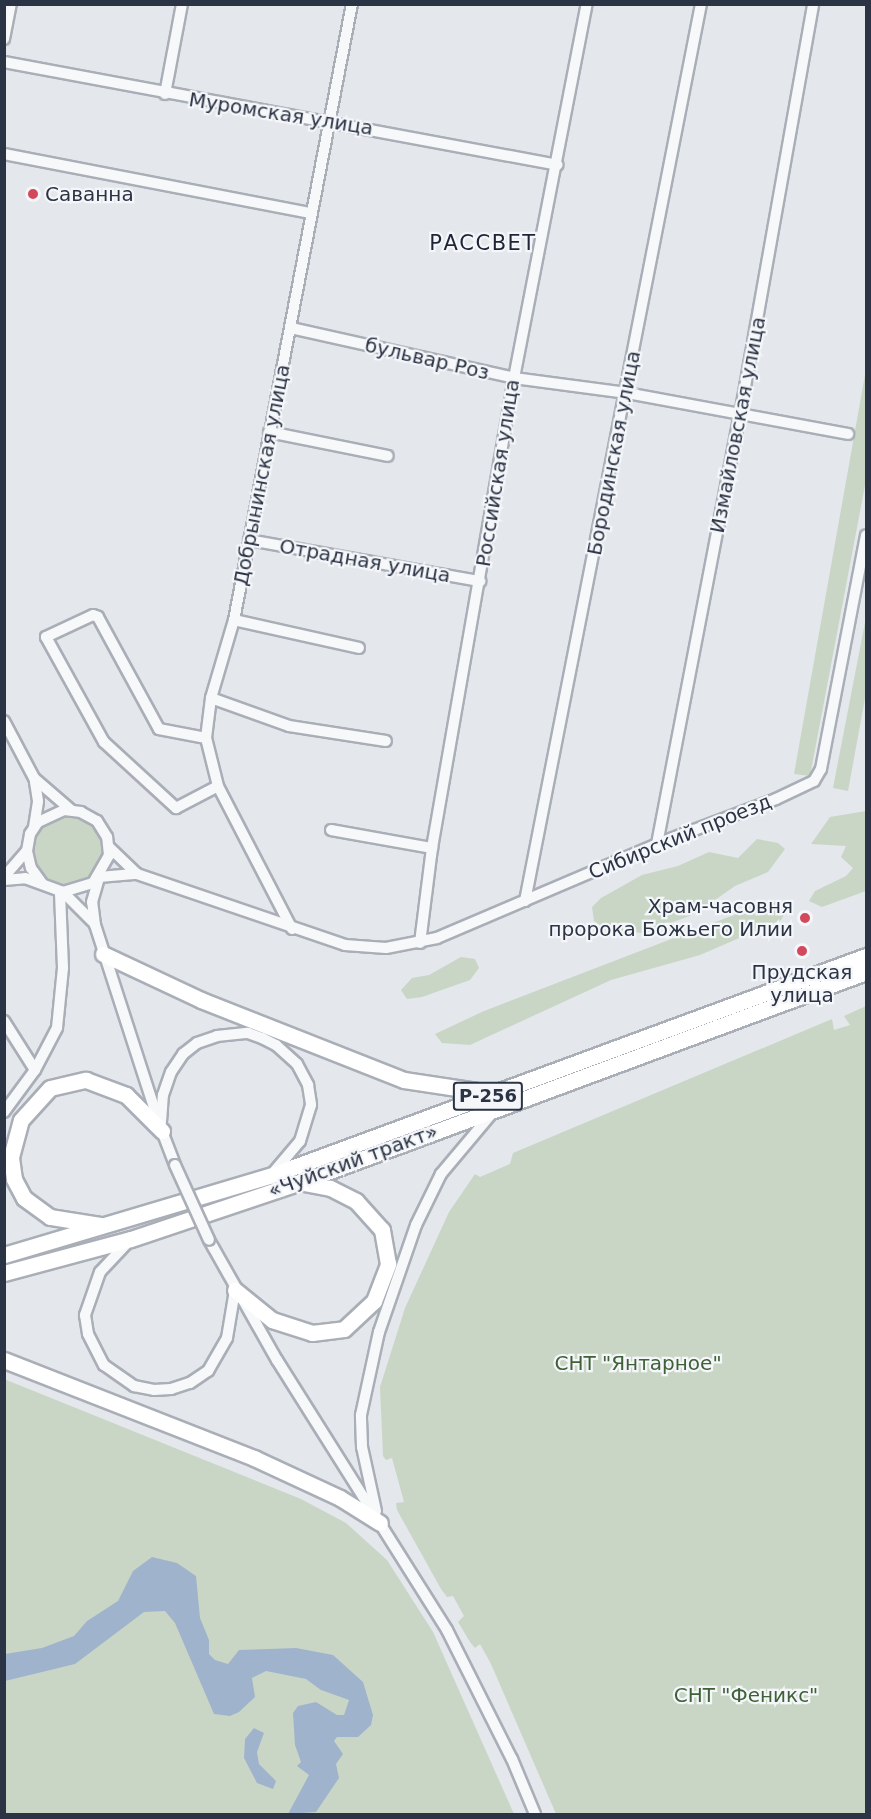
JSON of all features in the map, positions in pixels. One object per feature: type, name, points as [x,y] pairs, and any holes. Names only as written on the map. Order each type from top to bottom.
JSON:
[{"type":"highway","points":[[103,954],[201,1000],[404,1080],[496,1100]]},
{"type":"highway","name":"«Чуйский тракт»","points":[[4,1273],[131,1239],[300,1182],[496,1100],[867,956]]},
{"type":"highway","name":"«Чуйский тракт»","points":[[4,1255],[272,1175],[867,972]]},
{"type":"highway","points":[[106,1225],[50,1217],[24,1198],[14,1179],[11,1157],[21,1120],[50,1088],[86,1080],[126,1095],[161,1130]]},
{"type":"highway","points":[[235,1290],[272,1320],[312,1334],[344,1329],[374,1301],[388,1264],[382,1230],[356,1201],[330,1188],[300,1182]]},
{"type":"highway","points":[[4,1360],[254,1458],[340,1498],[380,1523]]},
{"type":"street","points":[[4,39],[11,4]]},
{"type":"street","points":[[165,94],[182,4]]},
{"type":"street","name":"Добрынинская улица","points":[[292,929],[218,786],[206,738],[211,698],[234,620],[291,328],[309,213],[352,4]]},
{"type":"street","name":"Российская улица","points":[[420,943],[432,848],[514,378],[558,165],[587,4]]},
{"type":"street","name":"Бородинская улица","points":[[525,900],[627,393],[701,4]]},
{"type":"street","name":"Измайловская улица","points":[[657,844],[740,415],[813,4]]},
{"type":"street","name":"Муромская улица","points":[[4,62],[327,125],[338,122],[558,165]]},
{"type":"street","points":[[4,154],[309,213]]},
{"type":"street","name":"бульвар Роз","points":[[291,328],[514,378],[627,393],[848,435]]},
{"type":"street","points":[[269,432],[388,456]]},
{"type":"street","name":"Сибирский проезд","points":[[99,877],[136,874],[292,929],[369,949],[420,943],[814,781],[826,752],[867,536]]},
{"type":"street","name":"Отрадная улица","points":[[249,540],[480,581]]},
{"type":"street","points":[[206,738],[159,729],[98,617],[93,615],[46,637],[104,742],[176,808],[218,786]]},
{"type":"street","points":[[234,620],[359,648]]},
{"type":"street","points":[[211,698],[289,726],[386,741]]},
{"type":"street","points":[[4,721],[34,778],[38,801],[27,851],[4,878]]},
{"type":"street","points":[[34,778],[72,810],[97,821],[109,846],[107,863],[99,877],[92,902],[95,925],[161,1130],[209,1240],[235,1290],[447,1630],[512,1759],[535,1815]]},
{"type":"street","points":[[34,827],[50,813],[72,810]]},
{"type":"street","points":[[331,830],[432,848]]},
{"type":"street","name":"Сибирский проезд","points":[[109,846],[136,874]]},
{"type":"street","points":[[27,851],[31,868],[42,883]]},
{"type":"street","points":[[62,892],[81,890],[99,877]]},
{"type":"street","points":[[4,878],[20,878],[42,883],[62,892],[95,925]]},
{"type":"street","points":[[4,1112],[35,1070],[57,1028],[61,1006],[62,892]]},
{"type":"street","points":[[4,1021],[35,1070]]},
{"type":"street","points":[[161,1130],[163,1095],[171,1072],[183,1054],[198,1043],[217,1036],[233,1033],[261,1038],[276,1045],[297,1064],[308,1085],[311,1105],[300,1141],[272,1175]]},
{"type":"street","points":[[380,1523],[368,1485],[361,1415],[379,1332],[417,1225],[441,1174],[496,1100]]},
{"type":"street","points":[[131,1239],[100,1272],[85,1315],[90,1340],[104,1365],[134,1386],[154,1390],[171,1389],[190,1383],[208,1371],[227,1338],[235,1290]]},
{"type":"green space","points":[[866,369],[866,480],[810,776],[794,774]]},
{"type":"green space","points":[[866,617],[866,693],[848,791],[833,788]]},
{"type":"green space","points":[[866,811],[866,891],[822,907],[809,901],[815,891],[846,876],[853,868],[841,857],[846,846],[811,844],[830,817]]},
{"type":"green space","points":[[68,815],[81,818],[93,825],[100,837],[103,850],[100,863],[93,875],[81,882],[68,885],[55,882],[43,875],[36,863],[33,850],[36,837],[43,825],[55,818]]},
{"type":"green space","points":[[757,839],[778,843],[785,849],[768,872],[735,886],[695,914],[643,933],[606,929],[594,921],[592,907],[601,898],[642,875],[678,866],[709,852],[738,858]]},
{"type":"green space","points":[[780,901],[788,908],[781,920],[700,955],[611,980],[470,1045],[442,1043],[435,1034],[484,1011],[752,908]]},
{"type":"green space","points":[[461,957],[475,959],[479,968],[470,980],[422,997],[407,999],[401,990],[412,978],[429,975]]},
{"type":"green space","name":"СНТ \"Янтарное\"","points":[[866,1006],[866,1814],[556,1814],[491,1664],[480,1644],[475,1648],[470,1642],[458,1622],[464,1616],[453,1596],[447,1597],[441,1589],[397,1510],[396,1503],[404,1502],[392,1458],[386,1460],[383,1456],[380,1387],[405,1308],[449,1212],[475,1174],[480,1177],[510,1164],[513,1153],[832,1019],[834,1030],[850,1025],[844,1016]]},
{"type":"green space","points":[[4,1379],[301,1499],[346,1523],[387,1560],[433,1632],[514,1814],[5,1814]]},
{"type":"water","points":[[152,1557],[177,1563],[196,1576],[200,1618],[209,1640],[209,1654],[215,1660],[228,1664],[239,1650],[296,1648],[333,1655],[363,1682],[373,1715],[371,1725],[358,1737],[337,1737],[334,1741],[343,1754],[336,1764],[339,1778],[316,1812],[288,1814],[309,1775],[297,1766],[301,1762],[295,1745],[293,1713],[298,1706],[316,1702],[337,1715],[344,1715],[349,1700],[321,1690],[306,1679],[266,1671],[252,1678],[255,1697],[239,1712],[230,1716],[214,1714],[175,1623],[165,1611],[144,1612],[75,1664],[5,1681],[5,1654],[42,1648],[74,1636],[87,1621],[118,1601],[133,1571]]},
{"type":"water","points":[[254,1728],[264,1733],[257,1752],[259,1764],[276,1781],[273,1789],[257,1783],[244,1758],[245,1739]]},
{"type":"place","name":"Саванна","points":[[33,194]]},
{"type":"place","name":"Храм-часовня пророка Божьего Илии","points":[[805,918]]},
{"type":"place","name":"Прудская улица","points":[[802,951]]},
{"type":"district","name":"РАССВЕТ","points":[[483,243]]},
{"type":"park label","name":"СНТ \"Феникс\"","points":[[746,1695]]}]
